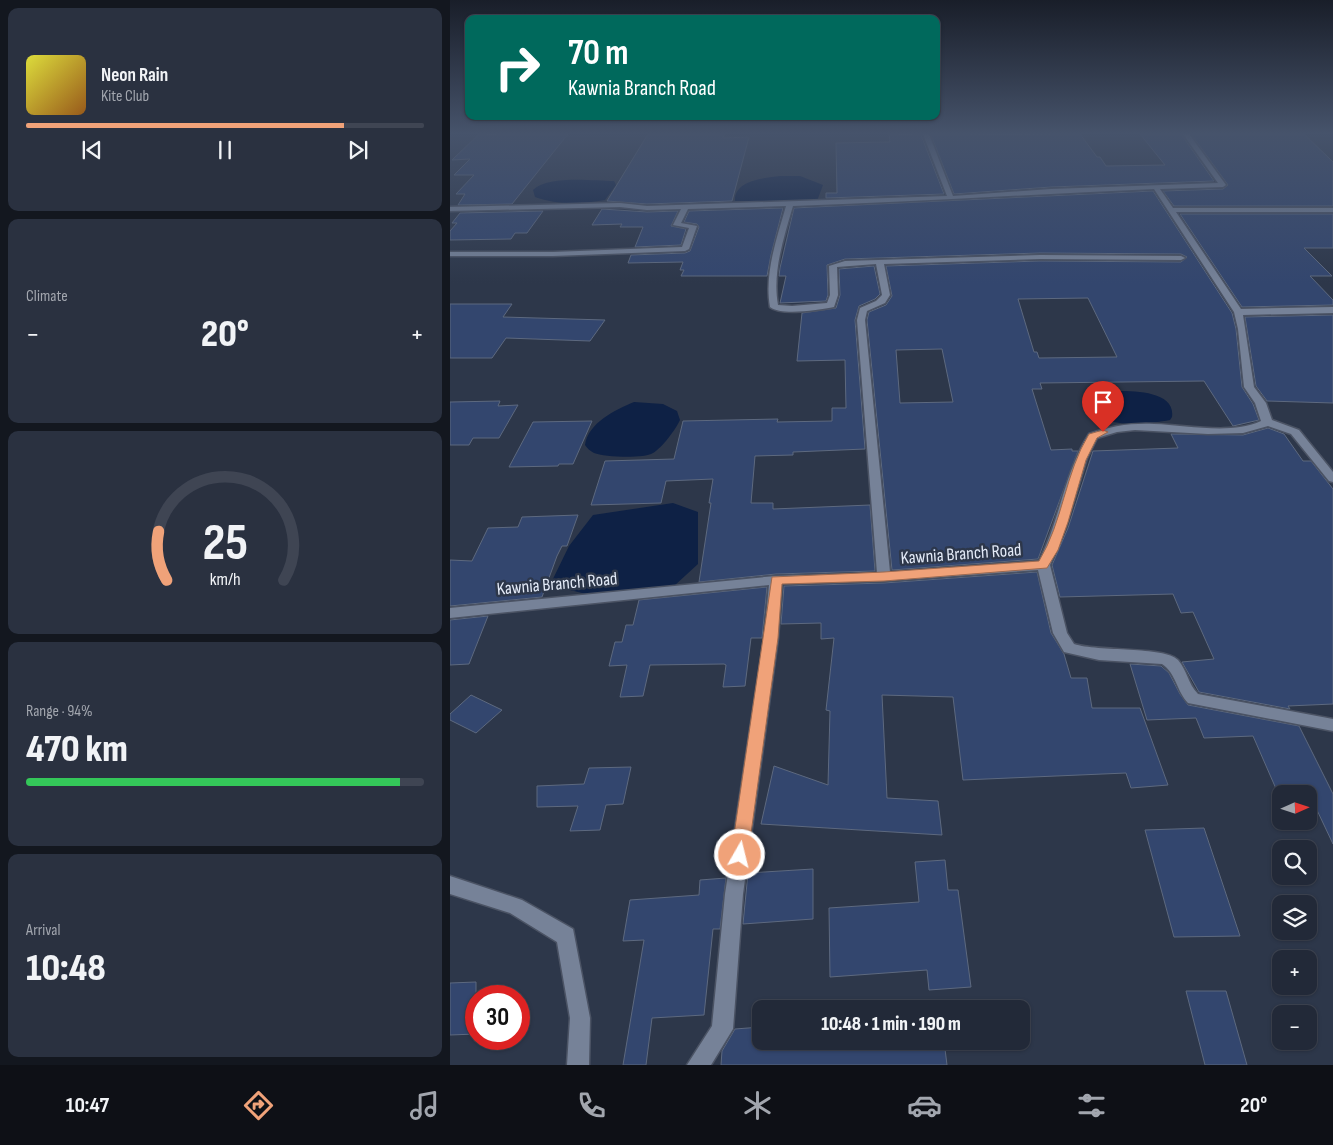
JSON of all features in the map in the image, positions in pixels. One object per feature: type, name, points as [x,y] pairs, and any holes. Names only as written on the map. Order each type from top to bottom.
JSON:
[{"type":"street","points":[[945,184],[951,198]]},
{"type":"street","points":[[450,209],[620,205],[647,208],[790,204],[951,198],[1051,191],[1157,189],[1223,185],[1222,184]]},
{"type":"street","points":[[1157,189],[1238,312],[1244,328],[1244,355],[1250,376],[1249,387],[1259,399],[1266,413],[1267,422],[1295,432],[1333,479]]},
{"type":"street","points":[[790,204],[775,266],[772,300],[774,307],[792,309],[831,305],[834,295],[833,266],[845,263],[1040,257],[1181,258]]},
{"type":"street","points":[[450,254],[553,254],[685,249],[693,226],[677,225],[685,207]]},
{"type":"street","points":[[1172,210],[1333,210]]},
{"type":"street","points":[[880,261],[886,295],[881,303],[871,304],[863,310],[862,320],[884,576]]},
{"type":"street","points":[[1238,312],[1333,310]]},
{"type":"street","name":"Kawnia Branch Road","points":[[450,614],[499,607],[776,580],[884,576],[1043,565],[1052,550],[1081,460],[1093,436],[1113,429],[1143,427],[1236,431],[1261,427],[1267,422]]},
{"type":"street","points":[[1043,565],[1060,633],[1070,648],[1097,656],[1135,656],[1167,660],[1175,666],[1189,696],[1193,700],[1333,725]]},
{"type":"street","points":[[698,1065],[722,1029],[734,894],[771,638],[776,580]]},
{"type":"street","points":[[450,885],[515,906],[566,936],[580,1018],[578,1065]]},
{"type":"water","points":[[745,184],[823,185],[817,201],[735,201],[736,194]]},
{"type":"water","points":[[540,185],[616,185],[605,200],[569,203],[543,200],[535,197],[533,190]]},
{"type":"water","points":[[1110,391],[1139,392],[1159,396],[1167,401],[1171,408],[1172,417],[1170,420],[1140,424],[1110,421],[1100,414],[1097,405],[1100,397]]},
{"type":"water","points":[[634,402],[663,404],[677,411],[680,420],[660,447],[648,455],[633,457],[594,453],[585,445],[591,430],[597,424],[611,413]]},
{"type":"water","points":[[673,503],[698,512],[698,564],[674,586],[598,597],[550,585],[569,546],[593,515]]},
{"type":"building","points":[[466,184],[528,184],[512,204],[458,205],[465,194],[456,194]]},
{"type":"building","points":[[618,184],[737,184],[732,201],[647,204],[607,201]]},
{"type":"building","points":[[837,184],[940,184],[944,194],[826,198],[826,193],[837,193]]},
{"type":"building","points":[[950,184],[1141,184],[1051,187],[954,194]]},
{"type":"building","points":[[1227,184],[1333,184],[1333,206],[1174,206],[1163,191],[1223,189],[1228,185]]},
{"type":"building","points":[[1153,191],[1232,313],[1236,329],[1242,387],[1253,404],[1259,420],[1233,426],[1204,381],[1040,383],[1042,389],[1032,389],[1051,450],[1072,449],[1072,451],[1078,451],[1038,559],[892,570],[867,320],[869,312],[886,305],[892,296],[886,266],[1040,261],[1181,262],[1187,257],[1181,254],[1040,253],[845,259],[827,265],[828,295],[826,301],[780,303],[786,276],[779,276],[780,268],[794,208]],"holes":[[[1088,298],[1117,357],[1039,358],[1037,352],[1034,352],[1018,299]],[[942,349],[953,402],[900,403],[896,350]]]},
{"type":"building","points":[[783,208],[767,276],[681,276],[684,270],[680,270],[683,262],[628,263],[631,255],[685,253],[690,251],[699,227],[697,224],[684,222],[689,211]]},
{"type":"building","points":[[602,209],[647,212],[678,211],[671,226],[686,229],[681,245],[635,247],[643,227],[620,227],[622,224],[592,225]]},
{"type":"building","points":[[543,211],[527,233],[515,233],[511,239],[450,240],[450,231],[457,223],[452,223],[460,213]]},
{"type":"building","points":[[1180,214],[1333,214],[1333,248],[1304,248],[1332,276],[1310,276],[1333,300],[1333,305],[1242,307]]},
{"type":"building","points":[[874,266],[880,294],[875,299],[859,306],[855,320],[865,449],[793,452],[793,455],[755,456],[751,503],[773,503],[773,509],[870,505],[875,571],[776,574],[699,582],[713,479],[666,481],[661,503],[591,505],[605,461],[674,459],[683,421],[778,419],[777,422],[832,421],[832,408],[846,408],[845,360],[797,361],[802,313],[836,308],[840,295],[839,269]]},
{"type":"building","points":[[450,304],[512,304],[503,317],[605,320],[590,341],[506,338],[492,358],[450,358]]},
{"type":"building","points":[[1333,315],[1333,403],[1267,401],[1256,386],[1245,317]]},
{"type":"building","points":[[500,401],[498,406],[518,405],[499,438],[473,438],[469,445],[450,445],[450,402]]},
{"type":"building","points":[[592,421],[573,464],[509,467],[533,422]]},
{"type":"building","points":[[1268,428],[1284,434],[1303,461],[1311,461],[1333,489],[1333,704],[1288,706],[1290,709],[1199,692],[1182,662],[1214,659],[1193,612],[1181,613],[1173,594],[1060,597],[1052,565],[1068,528],[1093,451],[1178,448],[1171,434],[1243,435]]},
{"type":"building","points":[[578,515],[567,546],[562,546],[557,556],[542,597],[450,606],[450,560],[472,561],[488,528],[518,527],[522,517]]},
{"type":"building","points":[[1037,572],[1051,633],[1064,654],[1071,678],[1087,678],[1092,708],[1140,708],[1168,785],[1131,788],[1126,773],[963,780],[953,697],[882,695],[887,798],[938,801],[942,835],[761,824],[774,766],[828,785],[830,711],[826,710],[834,638],[821,639],[821,623],[781,624],[784,586],[884,583]]},
{"type":"building","points":[[767,587],[762,638],[751,638],[745,686],[723,687],[726,665],[724,664],[650,665],[643,696],[620,697],[627,665],[609,666],[615,642],[622,642],[626,625],[633,625],[639,600]]},
{"type":"building","points":[[488,616],[469,664],[450,665],[450,620]]},
{"type":"building","points":[[1130,664],[1161,666],[1169,673],[1188,705],[1299,726],[1333,794],[1333,844],[1318,812],[1318,785],[1274,785],[1253,736],[1204,738],[1196,718],[1147,720]]},
{"type":"building","points":[[471,695],[502,710],[476,733],[450,720],[450,714]]},
{"type":"building","points":[[631,767],[623,804],[606,805],[600,830],[570,831],[578,806],[537,807],[537,786],[584,784],[589,768]]},
{"type":"building","points":[[1204,828],[1240,936],[1174,937],[1145,830]]},
{"type":"building","points":[[945,860],[948,890],[958,890],[971,987],[929,990],[927,970],[830,977],[829,908],[919,902],[915,862]]},
{"type":"building","points":[[813,869],[813,919],[743,924],[748,873]]},
{"type":"building","points":[[726,878],[720,929],[713,929],[704,1015],[652,1018],[646,1065],[623,1065],[644,940],[623,941],[630,900],[699,895],[700,880]]},
{"type":"building","points":[[476,982],[476,985],[465,985],[465,1034],[450,1035],[450,983]]},
{"type":"building","points":[[1186,991],[1226,991],[1247,1065],[1205,1065]]},
{"type":"building","points":[[752,1028],[752,1050],[945,1050],[947,1065],[721,1065],[722,1051],[735,1029]]},
{"type":"route","points":[[740,855],[771,638],[776,580],[884,576],[1043,565],[1052,550],[1081,460],[1093,436],[1103,432]]}]
